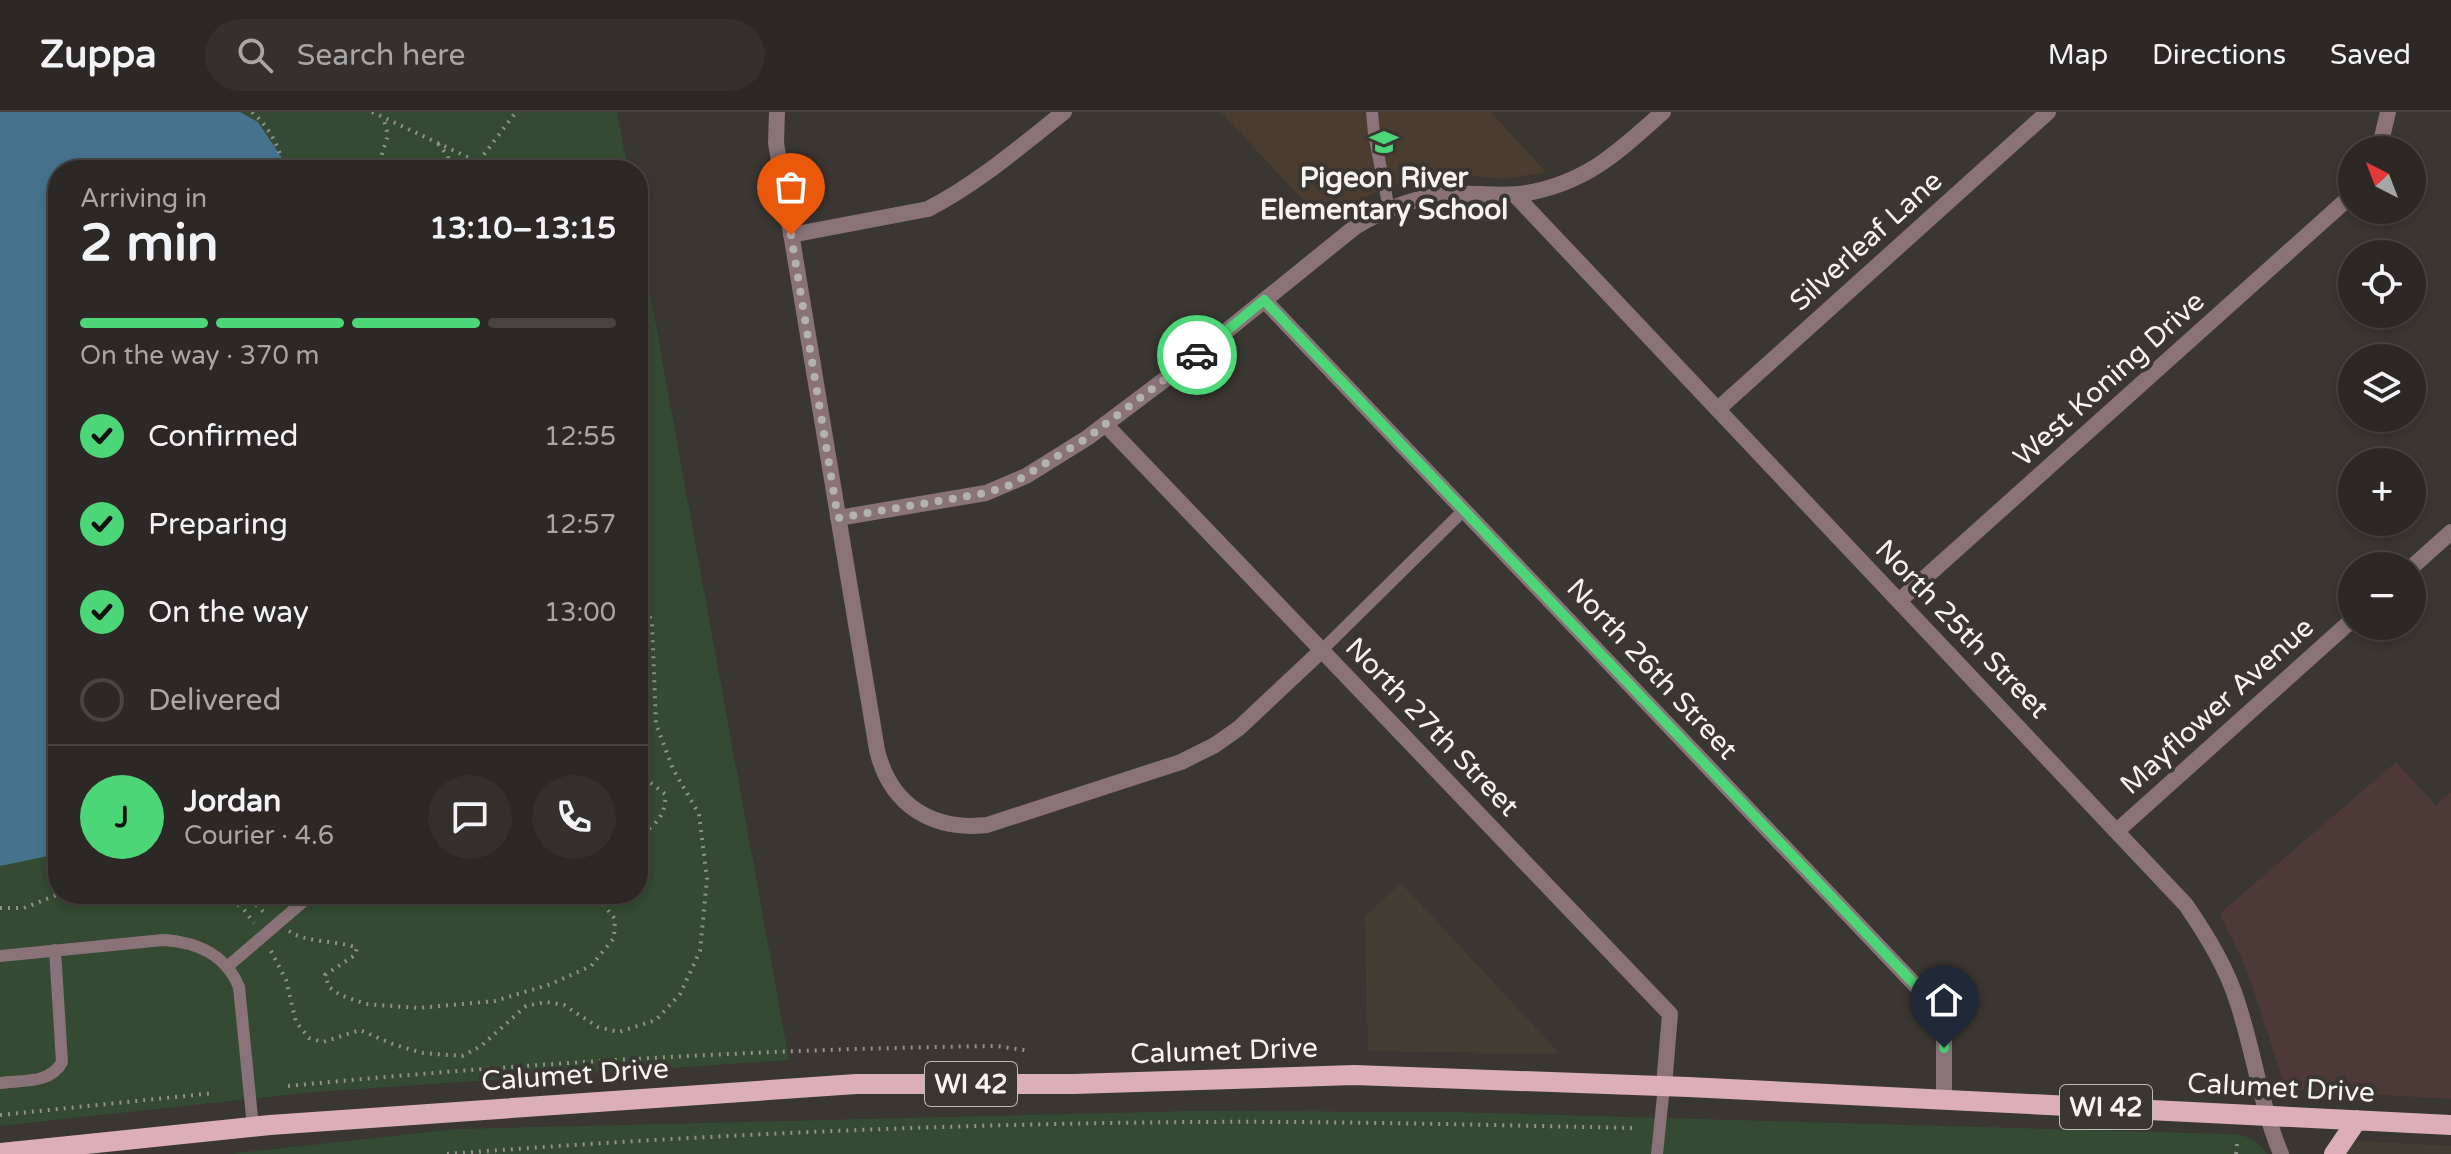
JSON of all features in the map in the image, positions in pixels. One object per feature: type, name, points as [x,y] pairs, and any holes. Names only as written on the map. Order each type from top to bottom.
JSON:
[{"type":"main road","name":"Calumet Drive","points":[[0,1153],[253,1127],[856,1084],[1074,1084],[1354,1075],[1664,1086],[2451,1125]]},
{"type":"main road","points":[[2334,1154],[2357,1120]]},
{"type":"street","points":[[777,112],[776,143],[880,764],[894,790],[915,810],[936,821],[960,826],[987,825],[1181,762],[1215,745],[1239,728],[1322,650]]},
{"type":"street","points":[[791,235],[928,209],[947,200],[1064,112]]},
{"type":"street","points":[[838,518],[986,493],[1010,485],[1087,438],[1188,362],[1355,227],[1389,209],[1435,195],[1515,195],[1558,185],[1611,159],[1663,112]]},
{"type":"street","name":"Silverleaf Lane","points":[[1718,409],[2048,112]]},
{"type":"street","points":[[2382,136],[2388,112]]},
{"type":"street","name":"North 25th Street","points":[[1515,195],[2186,905],[2207,935],[2238,1001],[2281,1154]]},
{"type":"street","name":"West Koning Drive","points":[[1899,601],[2338,208]]},
{"type":"street","name":"North 26th Street","points":[[1264,300],[1938,1009],[1944,1030],[1944,1099]]},
{"type":"street","name":"North 27th Street","points":[[1105,424],[1670,1014],[1664,1086]]},
{"type":"street","points":[[2426,554],[2451,532]]},
{"type":"street","name":"Mayflower Avenue","points":[[2117,831],[2338,633]]},
{"type":"lane","points":[[1372,112],[1389,209]]},
{"type":"lane","points":[[1322,650],[1465,509]]},
{"type":"lane","points":[[227,967],[301,904]]},
{"type":"lane","points":[[0,956],[152,940],[174,941],[208,950],[227,967],[239,987],[253,1127]]},
{"type":"lane","points":[[0,1083],[47,1077],[62,1062],[55,950]]},
{"type":"lane","points":[[1657,1154],[1664,1086]]},
{"type":"path","points":[[252,112],[281,152],[282,160]]},
{"type":"path","points":[[372,112],[474,160]]},
{"type":"path","points":[[480,160],[516,112]]},
{"type":"path","points":[[380,160],[388,135],[383,117]]},
{"type":"path","points":[[436,142],[448,160]]},
{"type":"path","points":[[237,904],[263,937],[286,980],[296,1022],[309,1038],[323,1042],[360,1030],[423,1053],[462,1056],[481,1046],[526,1006],[546,1002],[564,1005],[598,1027],[619,1032],[656,1020],[680,994],[700,951],[707,879],[699,814],[673,769],[656,724],[652,623],[648,612]]},
{"type":"path","points":[[648,781],[665,794],[666,803],[659,821],[648,828]]},
{"type":"path","points":[[0,908],[24,908],[48,898]]},
{"type":"path","points":[[255,904],[296,936],[357,948],[355,955],[325,975],[329,987],[340,995],[366,1004],[418,1008],[495,1001],[551,984],[591,966],[614,938],[615,919],[603,904]]},
{"type":"path","points":[[288,1086],[740,1054],[997,1046],[1030,1051]]},
{"type":"path","points":[[0,1115],[214,1093]]},
{"type":"path","points":[[1624,1120],[1624,1128]]},
{"type":"path","points":[[447,1154],[775,1133],[1012,1125],[1359,1122],[1634,1128]]},
{"type":"path","points":[[2236,1154],[2237,1144]]},
{"type":"shaded area","name":"Pigeon River Elementary School","points":[[1221,112],[1491,112],[1546,172],[1504,179],[1456,174],[1422,177],[1354,202],[1324,223]]},
{"type":"shaded area","points":[[2396,762],[2436,805],[2451,792],[2451,1099],[2299,1090],[2283,1081],[2252,985],[2219,914]]},
{"type":"shaded area","points":[[1401,883],[1560,1054],[1368,1051],[1365,916]]},
{"type":"shaded area","points":[[2356,1141],[2451,1146],[2451,1154],[2338,1154]]},
{"type":"green space","points":[[0,112],[617,112],[626,160],[48,160],[48,904],[648,904],[648,282],[789,1060],[315,1092],[0,1126]]},
{"type":"green space","points":[[1192,1111],[1452,1112],[2228,1134],[2250,1138],[2267,1154],[229,1154],[455,1129]]},
{"type":"water","points":[[0,112],[240,112],[258,122],[283,160],[48,160],[48,856],[0,866]]},
{"type":"way so far","points":[[791,235],[838,518],[986,493],[1010,485],[1087,438],[1197,355]]},
{"type":"place","name":"Pigeon River Elementary School","points":[[1384,142]]},
{"type":"route","points":[[1197,355],[1264,300],[1938,1009],[1944,1030],[1944,1048]]}]
